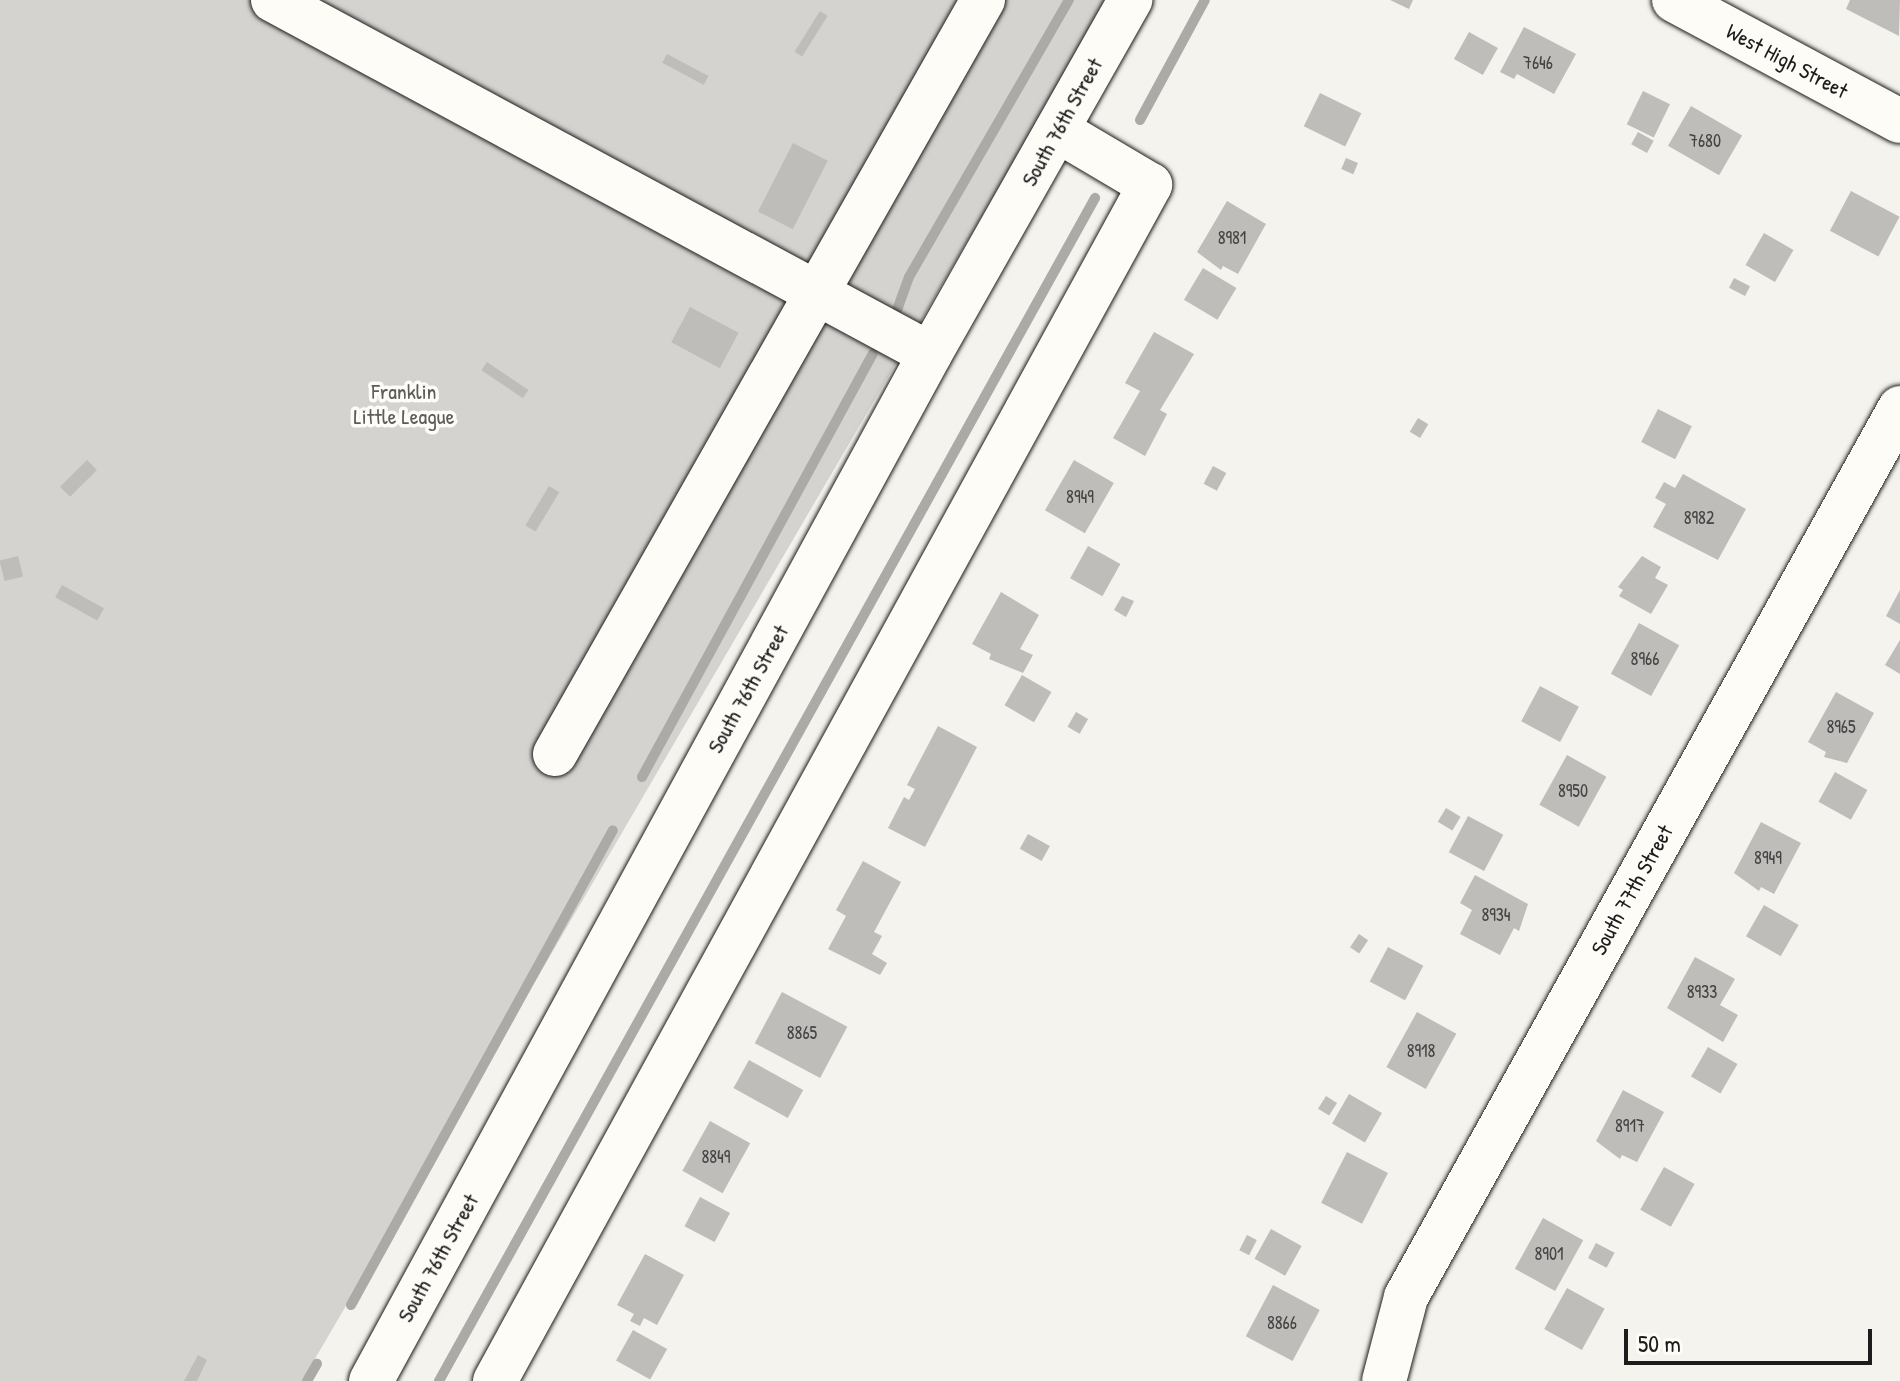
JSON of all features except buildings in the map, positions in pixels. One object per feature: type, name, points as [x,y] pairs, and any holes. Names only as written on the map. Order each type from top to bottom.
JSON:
[{"type":"street","points":[[273,0],[930,354]]},
{"type":"street","points":[[555,754],[819,294],[983,0]]},
{"type":"street","name":"South 76th Street","points":[[371,1381],[930,354],[1130,0]]},
{"type":"street","name":"West High Street","points":[[1674,0],[1900,121]]},
{"type":"street","points":[[495,1381],[1150,185],[1057,130]]},
{"type":"street","name":"South 77th Street","points":[[1384,1381],[1406,1297],[1900,408]]},
{"type":"green space","name":"Franklin Little League","points":[[0,0],[1108,0],[302,1381],[0,1381]]},
{"type":"waterway","points":[[897,310],[909,277],[1069,0]]},
{"type":"waterway","points":[[1140,120],[1205,0]]},
{"type":"waterway","points":[[439,1381],[1095,198]]},
{"type":"waterway","points":[[642,777],[873,354]]},
{"type":"waterway","points":[[351,1305],[613,830]]},
{"type":"waterway","points":[[307,1381],[317,1364]]}]
